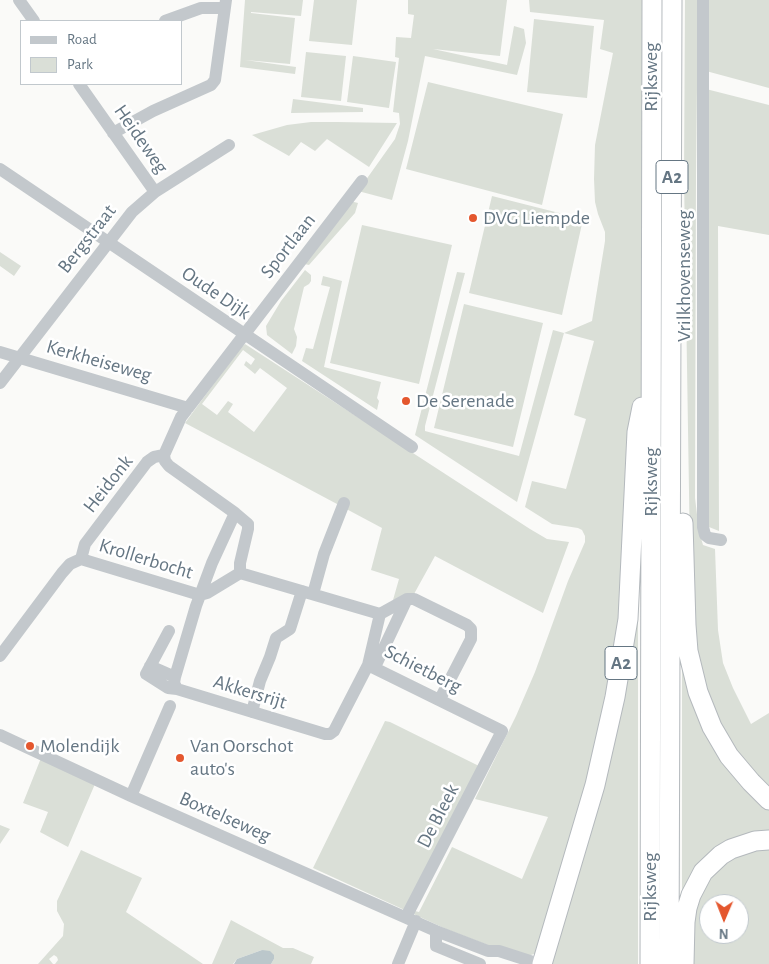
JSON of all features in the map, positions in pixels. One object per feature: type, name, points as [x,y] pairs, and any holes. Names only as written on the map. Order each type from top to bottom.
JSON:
[{"type":"highway","name":"Rijksweg","points":[[650,964],[652,0]]},
{"type":"highway","name":"Rijksweg","points":[[669,964],[672,0]]},
{"type":"highway","name":"A2","points":[[542,964],[594,785],[615,697],[628,619],[637,432],[651,354]]},
{"type":"highway","name":"A2","points":[[671,354],[680,432],[686,625],[691,668],[701,701],[712,727],[725,749],[740,770],[769,800]]},
{"type":"highway","points":[[684,964],[687,908],[691,895],[703,872],[720,855],[730,849],[755,841],[769,840]]},
{"type":"street","points":[[19,0],[33,20]]},
{"type":"street","name":"Vrilkhovenseweg","points":[[703,0],[703,526],[709,538],[721,540]]},
{"type":"street","points":[[114,133],[153,111],[206,89],[215,80],[225,4],[201,8],[168,20]]},
{"type":"street","name":"Heideweg","points":[[80,85],[155,192]]},
{"type":"street","name":"Bergstraat","points":[[0,383],[132,212],[155,192],[228,145]]},
{"type":"street","name":"Oude Dijk","points":[[0,169],[412,447]]},
{"type":"street","name":"Sportlaan","points":[[243,334],[362,182]]},
{"type":"street","name":"Heidonk","points":[[0,656],[62,573],[70,564],[81,559],[86,544],[147,462],[154,457],[164,455],[181,417],[243,334]]},
{"type":"street","name":"Kerkheiseweg","points":[[0,352],[188,408]]},
{"type":"street","points":[[164,455],[165,461],[169,466],[236,513],[248,524],[240,563],[240,573]]},
{"type":"street","points":[[252,712],[260,681],[276,638],[290,629],[308,593],[344,503]]},
{"type":"street","name":"Krollerbocht","points":[[200,595],[212,563],[236,513]]},
{"type":"street","name":"Krollerbocht","points":[[81,559],[200,595],[207,593],[240,573]]},
{"type":"street","name":"Schietberg","points":[[240,573],[380,614],[372,666],[502,731]]},
{"type":"street","points":[[176,683],[180,658],[200,595]]},
{"type":"street","points":[[380,614],[407,599],[414,599],[467,625],[471,629],[471,639],[440,699]]},
{"type":"street","points":[[372,666],[407,599]]},
{"type":"street","points":[[169,631],[160,647],[180,658]]},
{"type":"street","name":"Akkersrijt","points":[[160,647],[150,666],[176,683],[252,712],[325,734],[330,734],[334,731],[372,666]]},
{"type":"street","points":[[130,796],[170,706]]},
{"type":"street","name":"De Bleek","points":[[398,964],[411,919],[502,731]]},
{"type":"street","name":"Boxtelseweg","points":[[0,735],[130,796],[436,931],[488,951],[499,951],[535,964]]},
{"type":"street","points":[[436,931],[436,946],[480,964]]},
{"type":"street","name":"Boxtelseweg","points":[[488,951],[493,957],[512,964]]},
{"type":"green space","points":[[245,0],[303,0],[301,16],[251,12],[295,18],[290,64],[245,60],[296,67],[295,74],[240,67]]},
{"type":"green space","points":[[314,0],[357,0],[352,45],[309,41]]},
{"type":"green space","points":[[408,0],[507,0],[500,56],[433,49],[507,65],[514,26],[524,29],[526,43],[517,75],[425,56],[408,141],[392,200],[358,191],[395,139],[400,124],[399,113],[393,112],[399,58],[395,57],[396,37],[411,38],[414,15],[408,14]]},
{"type":"green space","points":[[529,0],[645,0],[644,385],[639,460],[608,715],[537,953],[528,956],[493,947],[446,929],[313,868],[385,721],[479,766],[407,909],[419,912],[452,847],[522,879],[548,817],[475,799],[516,716],[535,672],[568,581],[585,542],[582,530],[552,524],[525,507],[532,481],[566,489],[586,419],[574,415],[594,341],[564,333],[592,321],[605,241],[605,232],[595,202],[595,145],[613,53],[600,49],[604,20],[530,12]]},
{"type":"green space","points":[[685,0],[698,0],[695,498],[699,531],[703,545],[715,549],[718,630],[723,663],[751,724],[769,713],[769,791],[742,762],[716,719],[699,667],[691,618],[684,177]]},
{"type":"green space","points":[[707,0],[769,0],[769,88],[706,71]]},
{"type":"green space","points":[[534,19],[594,26],[587,98],[527,92]]},
{"type":"green space","points":[[306,52],[346,56],[341,101],[301,97]]},
{"type":"green space","points":[[353,56],[396,62],[389,108],[347,102]]},
{"type":"green space","points":[[428,82],[563,114],[542,205],[406,169]]},
{"type":"green space","points":[[706,89],[769,105],[769,235],[718,226],[719,531],[709,527]]},
{"type":"green space","points":[[293,99],[363,108],[363,112],[291,113]]},
{"type":"green space","points":[[311,122],[397,123],[369,167],[327,139],[315,151],[301,142],[289,156],[252,135],[287,125]]},
{"type":"green space","points":[[492,196],[583,219],[562,315],[469,293]]},
{"type":"green space","points":[[350,201],[358,203],[355,213],[309,265],[300,263]]},
{"type":"green space","points":[[362,225],[452,245],[419,384],[330,363]]},
{"type":"green space","points":[[0,252],[21,266],[14,276],[0,266]]},
{"type":"green space","points":[[305,270],[311,275],[311,281],[304,287],[294,329],[297,337],[296,346],[292,354],[267,335],[266,326],[281,301]]},
{"type":"green space","points":[[457,272],[465,273],[425,431],[519,456],[553,330],[564,333],[517,502],[415,435]]},
{"type":"green space","points":[[323,276],[342,281],[324,367],[381,382],[377,398],[379,401],[377,410],[302,361],[306,348],[313,349],[330,287],[321,285]]},
{"type":"green space","points":[[464,304],[543,323],[513,447],[434,428]]},
{"type":"green space","points":[[245,344],[530,529],[547,539],[569,542],[543,613],[435,556],[414,594],[393,600],[399,579],[371,570],[382,528],[185,423],[240,348]],"holes":[[[243,350],[255,359],[251,365],[246,361],[244,365],[255,374],[260,368],[287,388],[254,432],[228,412],[233,404],[228,401],[217,415],[202,404]]]},
{"type":"green space","points":[[638,530],[638,964],[551,964],[592,806]]},
{"type":"green space","points":[[682,652],[688,670],[769,805],[769,836],[753,837],[682,895]]},
{"type":"green space","points":[[41,758],[95,784],[68,847],[40,832],[48,812],[23,803]]},
{"type":"green space","points":[[0,825],[10,829],[0,844]]},
{"type":"green space","points":[[769,848],[769,964],[693,964],[692,925],[699,897],[699,944],[749,944],[749,894],[700,894],[709,877],[725,862],[744,853]]},
{"type":"green space","points":[[81,850],[142,878],[126,912],[203,964],[55,964],[58,960],[54,955],[49,959],[53,964],[38,964],[63,936],[64,924],[57,911],[57,901]]},
{"type":"green space","points":[[231,920],[283,948],[293,948],[314,957],[311,964],[271,964],[274,959],[262,950],[237,959],[233,964],[212,964]]},
{"type":"shaded area","points":[[262,950],[270,951],[274,955],[271,964],[234,964],[237,959]]},
{"type":"place","name":"DVG Liempde","points":[[473,218]]},
{"type":"place","name":"De Serenade","points":[[406,401]]},
{"type":"place","name":"Molendijk","points":[[30,746]]},
{"type":"place","name":"Van Oorschot auto's","points":[[180,758]]}]
